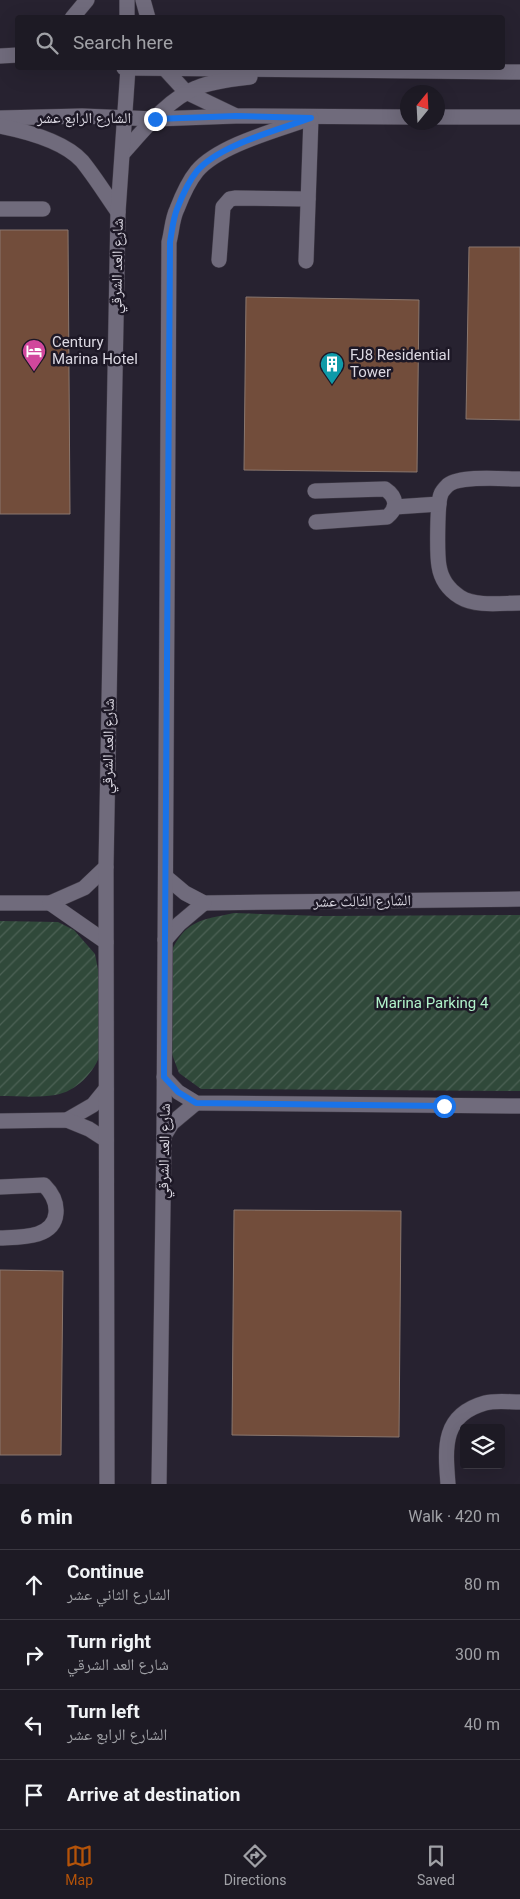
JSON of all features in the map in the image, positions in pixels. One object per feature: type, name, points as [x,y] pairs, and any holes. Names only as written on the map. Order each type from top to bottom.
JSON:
[{"type":"street","points":[[74,15],[87,0]]},
{"type":"street","points":[[127,0],[127,15]]},
{"type":"street","points":[[143,0],[147,15]]},
{"type":"street","points":[[0,56],[15,55]]},
{"type":"street","name":"شارع العد الشرقي","points":[[107,1484],[106,867],[118,212],[127,70]]},
{"type":"street","points":[[167,70],[186,92],[236,116]]},
{"type":"street","points":[[123,153],[155,119],[186,92],[198,86],[293,70],[520,72]]},
{"type":"street","name":"الشارع الرابع عشر","points":[[0,118],[82,116],[155,119],[236,116],[311,118],[400,117]]},
{"type":"street","points":[[445,117],[520,117]]},
{"type":"street","points":[[306,261],[311,118]]},
{"type":"street","name":"شارع العد الشرقي","points":[[159,1484],[164,1136],[170,242],[176,210],[188,186],[197,171],[215,155],[254,138],[311,118]]},
{"type":"street","points":[[0,126],[37,136],[68,149],[81,160],[118,212]]},
{"type":"street","points":[[219,260],[223,207],[230,199],[308,199]]},
{"type":"street","points":[[0,209],[43,209]]},
{"type":"street","points":[[520,479],[459,480],[448,485],[441,494],[439,504],[438,566],[451,590],[461,598],[474,602],[520,603]]},
{"type":"street","points":[[315,491],[385,489],[391,493],[395,500],[395,507],[387,517],[316,522]]},
{"type":"street","points":[[395,507],[439,504]]},
{"type":"street","points":[[0,903],[50,903],[84,888],[106,867]]},
{"type":"street","points":[[165,940],[179,924],[204,903],[185,893],[166,877]]},
{"type":"street","name":"الشارع الثالث عشر","points":[[204,903],[520,899]]},
{"type":"street","points":[[50,903],[106,942]]},
{"type":"street","points":[[164,1077],[178,1092],[196,1103],[520,1106]]},
{"type":"street","points":[[68,1120],[93,1105],[106,1089]]},
{"type":"street","points":[[164,1136],[172,1123],[196,1103]]},
{"type":"street","points":[[0,1120],[68,1120],[89,1129],[106,1140]]},
{"type":"street","points":[[0,1187],[44,1185],[57,1205],[55,1221],[47,1230],[34,1235],[0,1238]]},
{"type":"street","points":[[448,1484],[445,1451],[451,1425],[466,1410],[487,1402],[520,1402]]},
{"type":"green space","name":"Marina Parking 4","points":[[234,913],[321,916],[520,915],[520,1091],[201,1089],[179,1073],[170,1049],[170,954],[182,934],[195,923]]},
{"type":"green space","points":[[0,921],[58,922],[74,930],[95,954],[101,985],[101,1052],[94,1067],[84,1080],[63,1093],[41,1096],[0,1096]]},
{"type":"building","name":"Century Marina Hotel","points":[[0,230],[68,230],[70,514],[0,514]]},
{"type":"building","points":[[469,247],[520,247],[520,420],[466,419]]},
{"type":"building","name":"FJ8 Residential Tower","points":[[246,297],[419,300],[417,472],[244,470]]},
{"type":"building","points":[[234,1210],[401,1211],[399,1437],[232,1435]]},
{"type":"building","points":[[0,1270],[63,1271],[61,1455],[0,1455]]},
{"type":"place","name":"Century Marina Hotel","points":[[34,372]]},
{"type":"place","name":"FJ8 Residential Tower","points":[[332,385]]},
{"type":"route","points":[[155,119],[236,116],[311,118],[254,138],[215,155],[197,171],[188,186],[176,210],[170,242],[164,1077],[178,1092],[196,1103],[444,1106]]}]
